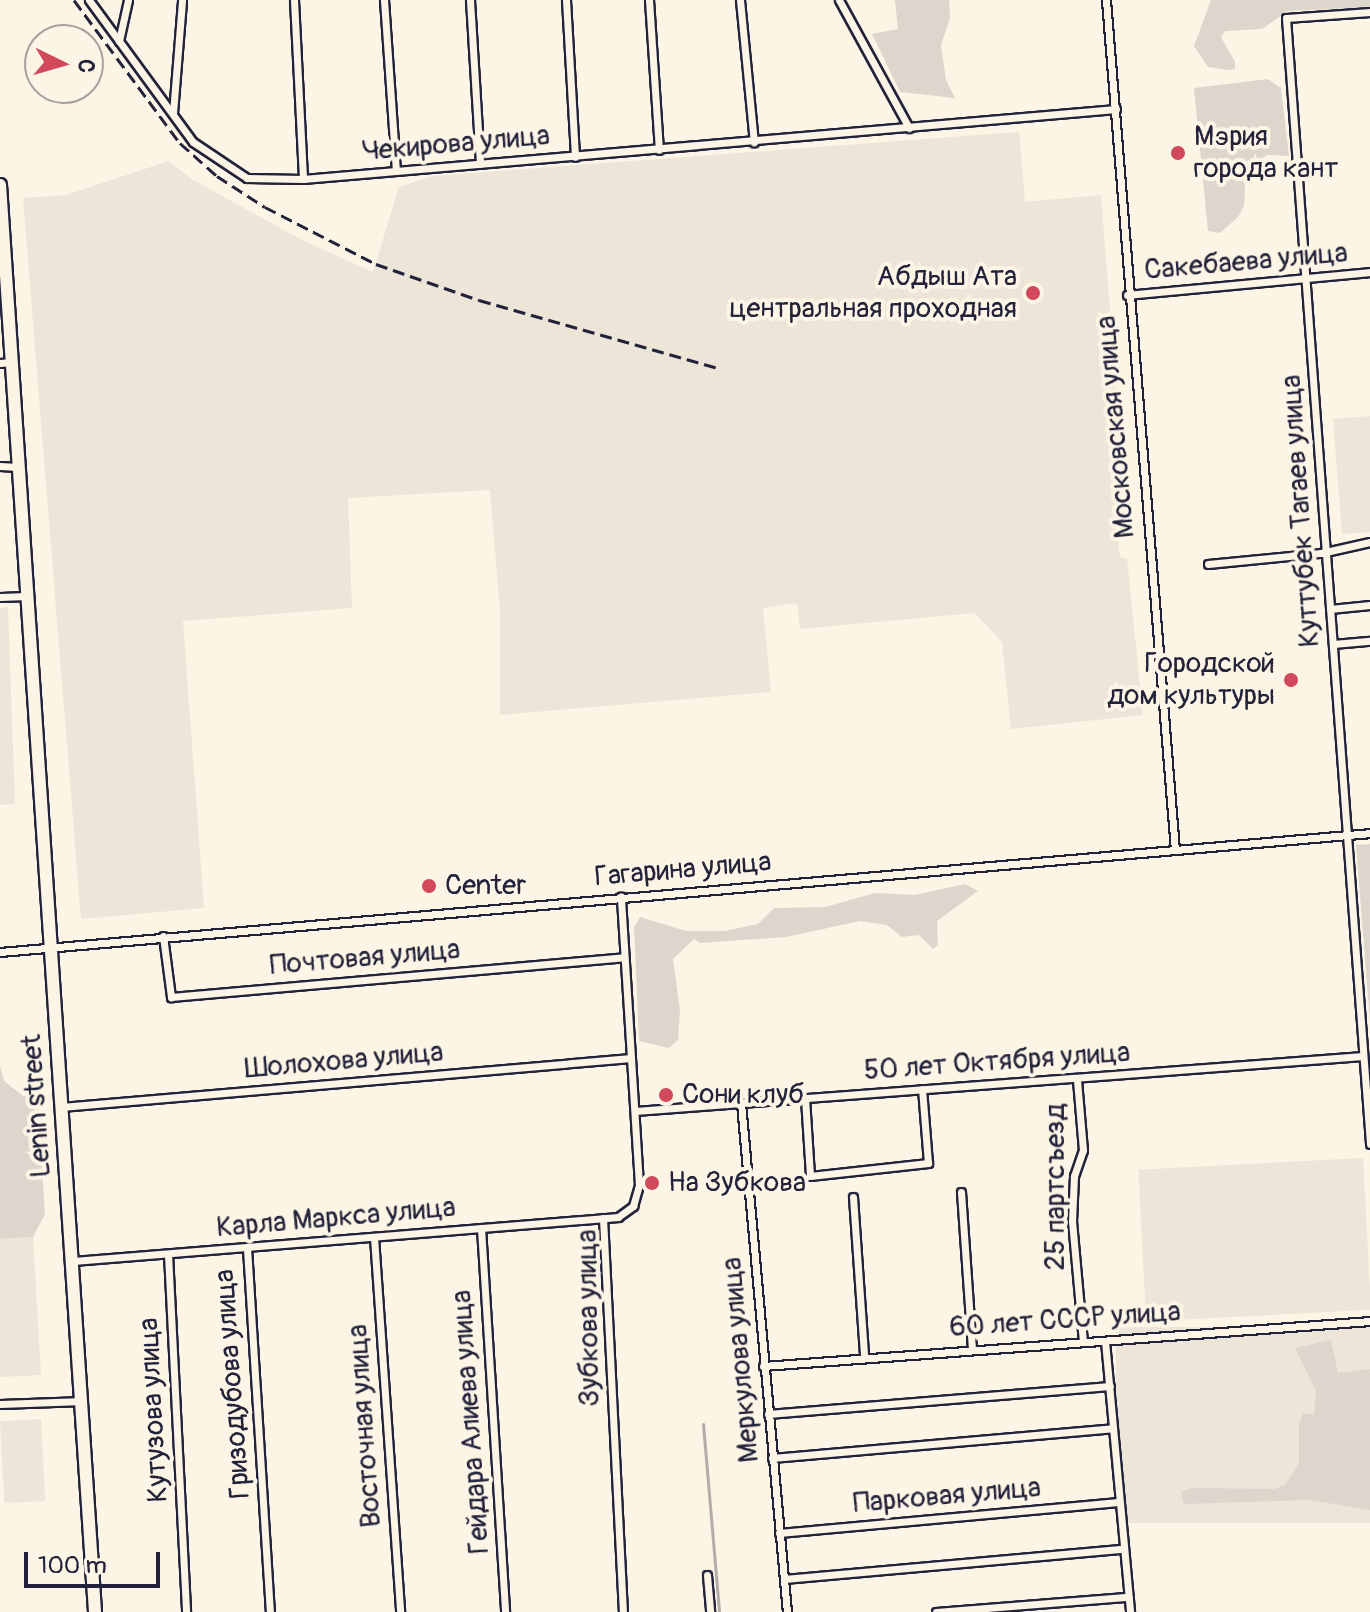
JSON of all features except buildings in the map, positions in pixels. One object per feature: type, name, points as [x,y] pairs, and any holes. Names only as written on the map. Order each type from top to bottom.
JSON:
[{"type":"main road","points":[[0,185],[6,362],[18,467]]},
{"type":"main road","name":"Lenin street","points":[[18,467],[95,1612]]},
{"type":"street","name":"Чекирова улица","points":[[89,0],[193,142],[226,168],[247,178],[303,179],[1116,109]]},
{"type":"street","points":[[119,41],[128,0]]},
{"type":"street","points":[[173,114],[182,0]]},
{"type":"street","points":[[294,0],[303,179]]},
{"type":"street","points":[[384,0],[396,171]]},
{"type":"street","points":[[470,0],[480,164]]},
{"type":"street","points":[[566,0],[575,157]]},
{"type":"street","points":[[649,0],[659,150]]},
{"type":"street","points":[[740,0],[754,142]]},
{"type":"street","points":[[839,0],[909,128]]},
{"type":"street","name":"Московская улица","points":[[1106,0],[1127,295],[1175,850]]},
{"type":"street","name":"Куттубек Тагаев улица","points":[[1370,12],[1286,18],[1370,1144]]},
{"type":"street","name":"Сакебаева улица","points":[[1127,295],[1370,272]]},
{"type":"street","points":[[0,466],[18,467]]},
{"type":"street","points":[[1208,564],[1370,542]]},
{"type":"street","points":[[0,597],[27,596]]},
{"type":"street","points":[[1330,609],[1370,605]]},
{"type":"street","points":[[1333,644],[1370,641]]},
{"type":"street","name":"Гагарина улица","points":[[0,952],[50,945],[1370,833]]},
{"type":"street","name":"Зубкова улица","points":[[621,897],[639,1185],[633,1206],[618,1217],[603,1218],[623,1612]]},
{"type":"street","name":"Почтовая улица","points":[[163,936],[171,997],[624,957]]},
{"type":"street","name":"50 лет Октября улица","points":[[635,1111],[1363,1056]]},
{"type":"street","name":"Шолохова улица","points":[[61,1107],[631,1058]]},
{"type":"street","name":"25 партсъезд","points":[[1077,1080],[1083,1150],[1074,1176],[1072,1221],[1083,1342]]},
{"type":"street","points":[[805,1098],[810,1176],[928,1163],[922,1089]]},
{"type":"street","name":"Меркулова улица","points":[[741,1103],[787,1612]]},
{"type":"street","points":[[961,1192],[972,1348]]},
{"type":"street","points":[[853,1197],[864,1356]]},
{"type":"street","name":"Карла Маркса улица","points":[[73,1261],[603,1218]]},
{"type":"street","name":"Гейдара Алиева улица","points":[[481,1228],[505,1612]]},
{"type":"street","name":"Восточная улица","points":[[374,1237],[400,1612]]},
{"type":"street","name":"Гризодубова улица","points":[[247,1248],[270,1612]]},
{"type":"street","name":"Кутузова улица","points":[[168,1254],[186,1612]]},
{"type":"street","name":"60 лет СССР улица","points":[[763,1366],[864,1356],[1370,1321]]},
{"type":"street","points":[[1105,1341],[1130,1612]]},
{"type":"street","points":[[768,1414],[1110,1386]]},
{"type":"street","points":[[0,1404],[83,1401]]},
{"type":"street","points":[[772,1458],[1113,1428]]},
{"type":"street","name":"Парковая улица","points":[[779,1533],[1119,1502]]},
{"type":"street","points":[[784,1579],[1123,1549]]},
{"type":"street","points":[[707,1575],[710,1612]]},
{"type":"street","points":[[936,1612],[1128,1597]]},
{"type":"shaded area","points":[[895,0],[949,0],[950,18],[941,45],[946,80],[955,98],[900,92],[872,34],[898,29]]},
{"type":"shaded area","points":[[1211,0],[1370,0],[1370,7],[1288,11],[1262,29],[1225,31],[1221,37],[1235,62],[1235,69],[1229,70],[1208,67],[1194,46]]},
{"type":"shaded area","points":[[1268,79],[1281,88],[1289,156],[1268,155],[1246,167],[1244,206],[1238,217],[1220,233],[1208,231],[1194,88]]},
{"type":"shaded area","points":[[1019,132],[1025,202],[1101,195],[1128,534],[1118,535],[1119,549],[1121,558],[1127,558],[1143,715],[1011,729],[1002,642],[975,613],[800,629],[797,603],[763,608],[771,692],[500,715],[500,610],[490,490],[348,498],[352,608],[183,621],[204,908],[81,919],[23,198],[66,195],[169,161],[193,180],[302,240],[373,272],[399,187],[432,176]]},
{"type":"shaded area","points":[[1370,416],[1370,532],[1342,534],[1333,419]]},
{"type":"shaded area","points":[[8,607],[15,804],[0,805],[0,608]]},
{"type":"shaded area","points":[[1370,844],[1370,1022],[1356,845]]},
{"type":"shaded area","points":[[965,884],[978,891],[937,921],[938,945],[933,949],[919,935],[902,937],[887,925],[860,921],[786,937],[700,943],[694,939],[673,959],[680,1010],[678,1040],[669,1048],[639,1041],[634,927],[640,917],[686,931],[725,931],[758,924],[774,908],[825,907],[875,893],[915,895]]},
{"type":"shaded area","points":[[0,1066],[4,1081],[23,1096],[33,1095],[38,1109],[45,1214],[33,1237],[0,1239]]},
{"type":"shaded area","points":[[1363,1158],[1370,1310],[1146,1322],[1138,1170]]},
{"type":"shaded area","points":[[33,1237],[41,1375],[0,1377],[0,1239]]},
{"type":"shaded area","points":[[1116,1327],[1370,1327],[1370,1523],[1116,1523]]},
{"type":"shaded area","points":[[1331,1340],[1338,1373],[1370,1369],[1370,1510],[1310,1500],[1184,1504],[1181,1492],[1191,1488],[1274,1489],[1285,1485],[1299,1464],[1299,1425],[1303,1413],[1314,1415],[1316,1391],[1295,1348]]},
{"type":"shaded area","points":[[41,1419],[45,1501],[4,1503],[0,1421]]},
{"type":"waterway","points":[[703,1424],[719,1612]]},
{"type":"railway","points":[[74,0],[180,143],[217,176],[265,207],[376,264],[479,300],[721,369]]},
{"type":"place","name":"Мэрия города кант","points":[[1178,153]]},
{"type":"place","name":"Абдыш Ата центральная проходная","points":[[1033,293]]},
{"type":"place","name":"Городской дом культуры","points":[[1291,680]]},
{"type":"place","name":"Center","points":[[429,886]]},
{"type":"place","name":"Сони клуб","points":[[666,1095]]},
{"type":"place","name":"На Зубкова","points":[[652,1183]]}]
